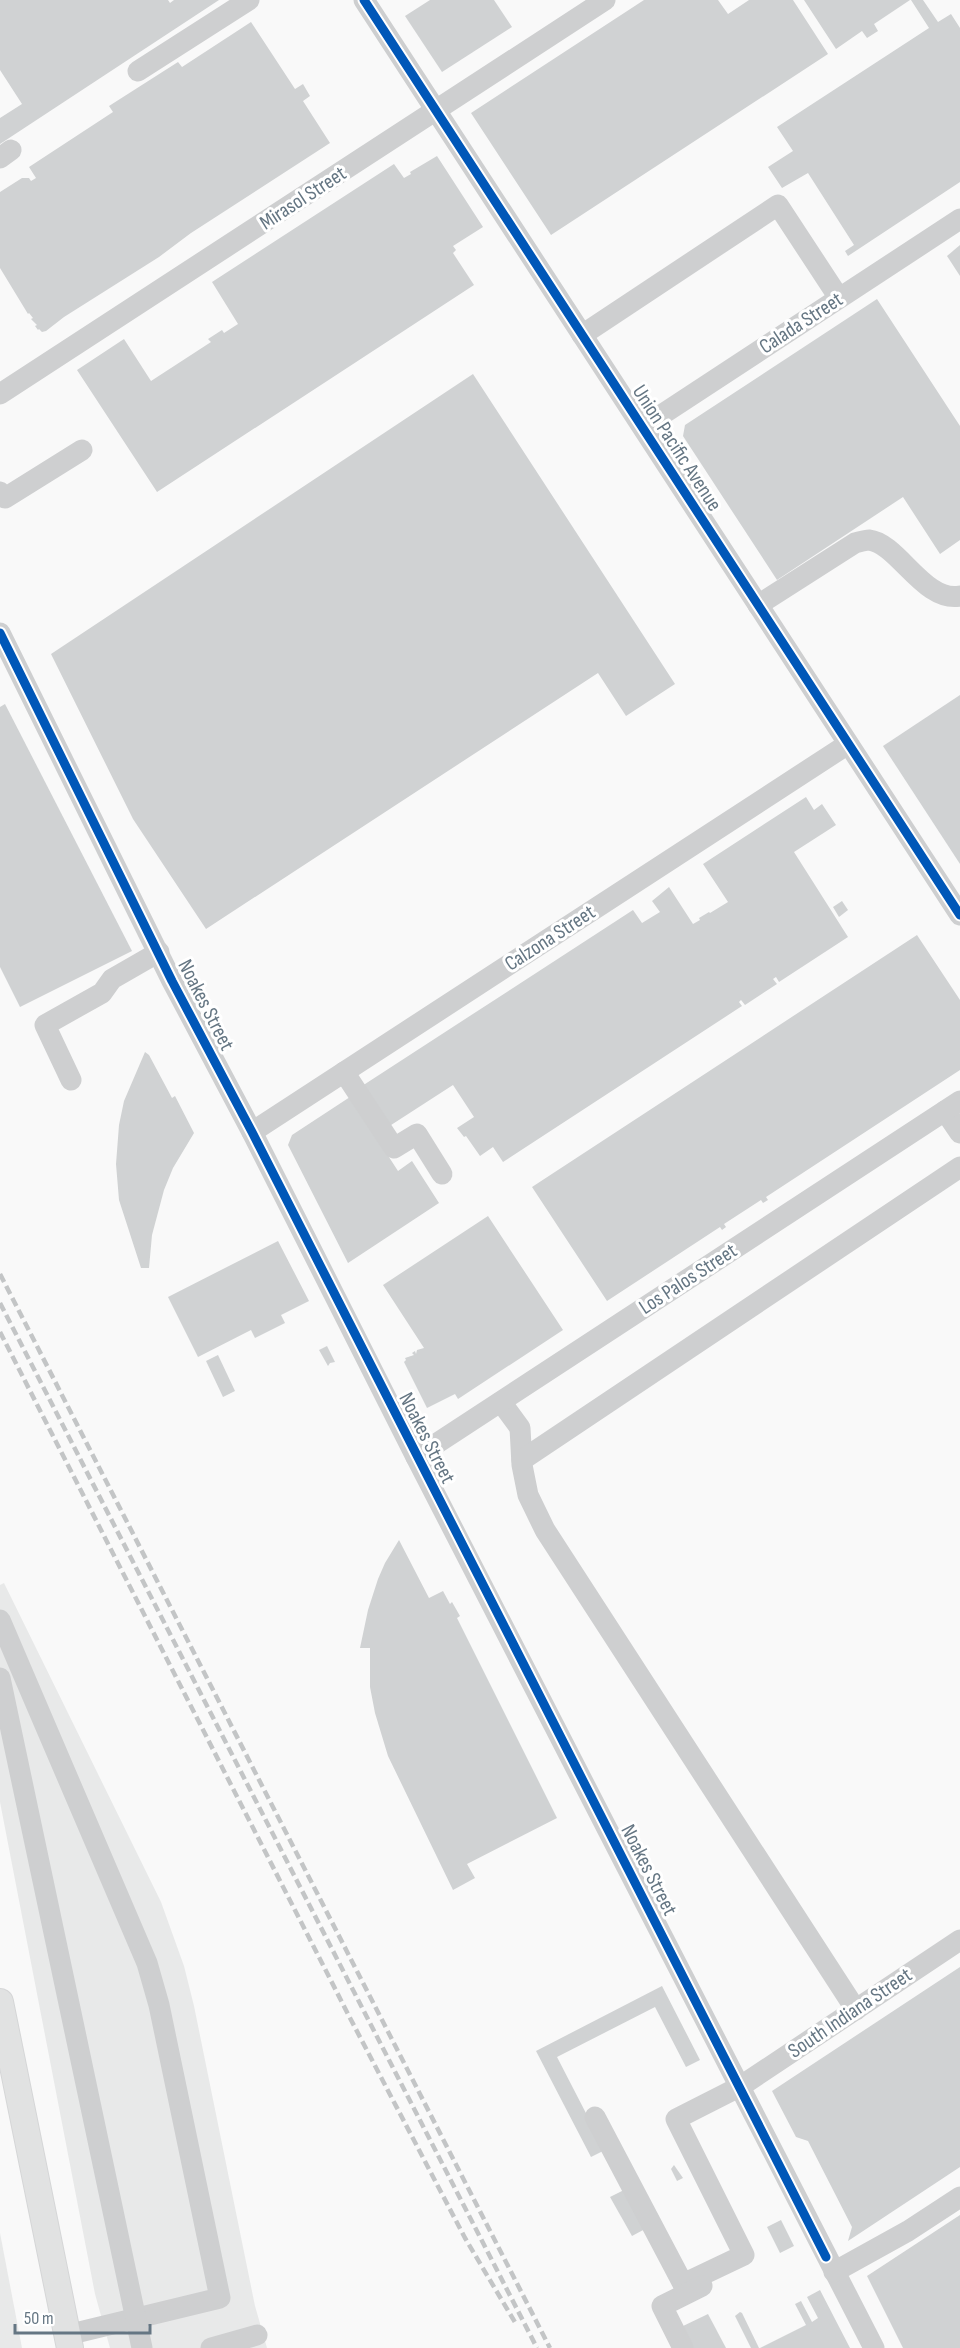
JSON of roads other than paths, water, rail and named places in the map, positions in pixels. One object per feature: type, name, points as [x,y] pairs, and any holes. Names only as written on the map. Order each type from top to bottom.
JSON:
[{"type":"main road","points":[[0,2002],[68,2342]]},
{"type":"street","points":[[138,71],[249,0]]},
{"type":"street","name":"Union Pacific Avenue","points":[[364,0],[960,915]]},
{"type":"street","name":"Mirasol Street","points":[[0,394],[605,0]]},
{"type":"street","points":[[582,335],[778,205],[839,298]]},
{"type":"street","name":"Calada Street","points":[[643,427],[960,219]]},
{"type":"street","points":[[0,492],[5,498],[82,450]]},
{"type":"street","points":[[758,605],[855,543],[869,540],[881,545],[932,590],[953,598],[960,596]]},
{"type":"street","name":"Noakes Street","points":[[0,633],[159,952],[416,1457],[874,2348]]},
{"type":"street","name":"Calzona Street","points":[[252,1132],[848,744]]},
{"type":"street","points":[[71,1080],[45,1024],[102,993],[112,979],[159,952]]},
{"type":"street","points":[[344,1072],[394,1149],[417,1134],[442,1173]]},
{"type":"street","points":[[952,1106],[960,1133]]},
{"type":"street","name":"Los Palos Street","points":[[416,1457],[952,1106]]},
{"type":"street","points":[[522,1460],[960,1167]]},
{"type":"street","points":[[501,1401],[520,1428],[522,1460],[528,1495],[545,1530],[856,2010]]},
{"type":"street","points":[[0,1620],[147,1963],[159,2005],[219,2298],[135,2318],[68,2342]]},
{"type":"street","points":[[0,1678],[142,2348]]},
{"type":"street","name":"South Indiana Street","points":[[741,2086],[960,1940]]},
{"type":"street","points":[[595,2117],[683,2284],[744,2255],[676,2119],[741,2086]]},
{"type":"street","points":[[830,2264],[908,2231],[960,2198]]},
{"type":"street","points":[[683,2348],[662,2306],[729,2273],[724,2265]]},
{"type":"street","points":[[211,2348],[257,2336]]},
{"type":"railway","points":[[0,1274],[550,2348]]},
{"type":"railway","points":[[0,1303],[537,2348]]},
{"type":"railway","points":[[0,1332],[349,2016],[465,2238],[516,2324]]}]
